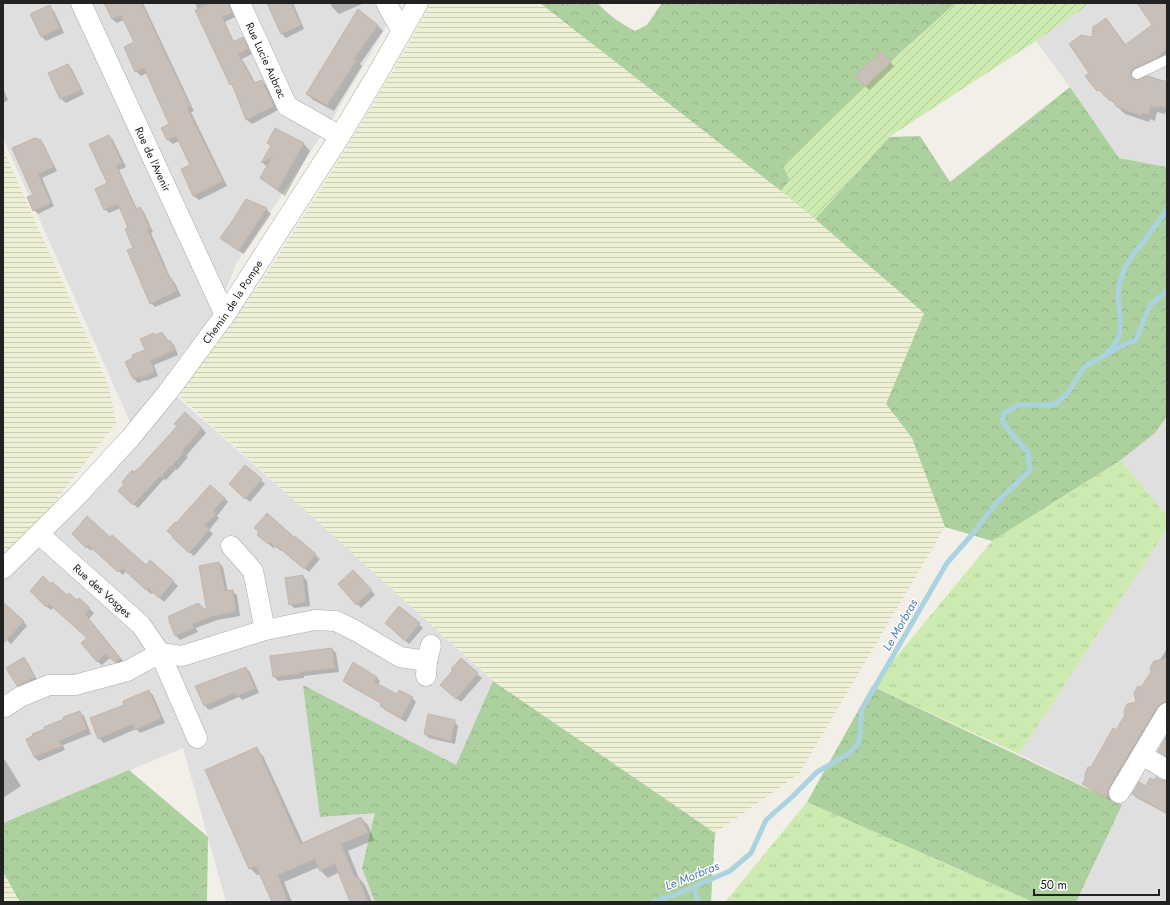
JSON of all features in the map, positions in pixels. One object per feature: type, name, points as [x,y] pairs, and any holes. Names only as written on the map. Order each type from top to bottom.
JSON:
[{"type":"street","name":"Rue de l'Avenir","points":[[81,3],[225,316]]},
{"type":"street","name":"Rue Lucie Aubrac","points":[[240,3],[287,106],[340,136]]},
{"type":"street","points":[[386,3],[402,30]]},
{"type":"street","name":"Chemin de la Pompe","points":[[3,569],[78,495],[131,437],[168,392],[225,316],[340,136],[418,3]]},
{"type":"street","name":"Rue des Vosges","points":[[39,534],[141,625],[160,654],[197,738]]},
{"type":"street","points":[[231,546],[253,571],[265,630]]},
{"type":"street","points":[[5,708],[20,697],[49,685],[75,685],[127,671],[160,654],[182,656],[265,630],[315,620],[336,621],[400,657],[428,661]]},
{"type":"street","points":[[1119,793],[1167,713]]},
{"type":"street","points":[[1142,755],[1167,770]]},
{"type":"lane","points":[[1136,74],[1167,60]]},
{"type":"shaded area","points":[[3,3],[400,3],[334,116],[236,264],[216,316],[131,424],[3,138]]},
{"type":"shaded area","points":[[1091,3],[1167,3],[1167,167],[1119,158],[1036,41]]},
{"type":"shaded area","points":[[175,395],[304,509],[493,681],[456,804],[424,902],[226,902],[183,748],[3,823],[3,575]]},
{"type":"shaded area","points":[[1167,416],[1167,516],[1121,460],[1155,433]]},
{"type":"shaded area","points":[[1167,529],[1167,902],[1076,902],[1122,805],[1019,754]]},
{"type":"green space","points":[[431,3],[540,3],[781,191],[924,313],[886,404],[912,438],[945,527],[799,774],[715,833],[658,798],[523,704],[493,681],[176,393],[261,282],[326,181],[393,71]]},
{"type":"green space","points":[[540,3],[597,3],[615,19],[635,31],[647,25],[662,3],[956,3],[899,54],[781,191]]},
{"type":"green space","points":[[956,3],[1091,3],[1036,41],[889,137],[815,219],[781,191],[790,181],[783,166],[899,54]]},
{"type":"green space","points":[[1070,87],[1119,158],[1167,167],[1167,416],[1155,433],[1121,460],[992,541],[945,527],[912,438],[886,404],[924,313],[815,219],[889,137],[920,136],[950,182]]},
{"type":"green space","points":[[3,149],[108,384],[116,423],[49,509],[3,555]]},
{"type":"green space","points":[[1121,460],[1167,516],[1167,529],[1019,754],[872,686],[992,541]]},
{"type":"green space","points":[[493,681],[715,833],[711,902],[375,902],[362,868],[375,813],[320,817],[303,685],[456,765]]},
{"type":"green space","points":[[872,686],[1122,805],[1076,902],[1033,902],[807,802]]},
{"type":"green space","points":[[129,770],[208,837],[207,902],[20,902],[3,872],[3,823]]},
{"type":"green space","points":[[807,802],[1033,902],[725,902]]},
{"type":"green space","points":[[3,872],[20,902],[3,902]]},
{"type":"building","points":[[104,3],[144,3],[142,4],[190,106],[187,108],[223,181],[193,196],[181,169],[190,165],[176,136],[167,140],[161,128],[169,124],[144,68],[135,72],[124,47],[134,42],[121,15],[112,19]]},
{"type":"building","points":[[211,3],[228,3],[232,13],[222,17],[233,42],[243,37],[248,49],[238,54],[254,83],[262,80],[274,106],[246,120],[232,84],[230,85],[195,10]]},
{"type":"building","points":[[267,3],[291,3],[301,25],[281,34]]},
{"type":"building","points":[[1137,3],[1167,3],[1167,49],[1156,58],[1134,68],[1131,71],[1131,74],[1133,79],[1136,80],[1148,76],[1167,82],[1167,108],[1151,106],[1148,115],[1143,113],[1142,116],[1117,107],[1112,100],[1110,101],[1099,90],[1097,91],[1085,76],[1089,73],[1069,44],[1081,35],[1092,37],[1093,27],[1106,18],[1125,45],[1152,25]]},
{"type":"building","points":[[50,5],[60,28],[41,37],[30,14]]},
{"type":"building","points":[[358,9],[378,25],[354,59],[357,60],[327,105],[306,94]]},
{"type":"building","points":[[882,52],[891,62],[865,87],[855,75]]},
{"type":"building","points":[[68,64],[81,90],[60,99],[48,73]]},
{"type":"building","points":[[275,128],[304,143],[278,190],[260,178],[272,157],[261,163],[271,146],[267,143]]},
{"type":"building","points":[[109,135],[122,163],[116,166],[136,209],[140,207],[150,228],[147,229],[177,291],[150,304],[127,250],[133,248],[125,229],[128,228],[118,204],[104,210],[95,189],[107,183],[89,144]]},
{"type":"building","points":[[35,138],[41,140],[54,167],[38,174],[51,203],[33,211],[27,197],[33,195],[12,148]]},
{"type":"building","points":[[246,199],[267,208],[239,251],[220,238]]},
{"type":"building","points":[[162,332],[167,341],[170,340],[175,350],[150,361],[155,371],[141,378],[140,376],[133,379],[125,362],[133,358],[132,355],[145,350],[140,339],[154,333],[155,335]]},
{"type":"building","points":[[185,412],[202,428],[182,451],[184,452],[172,466],[171,465],[133,505],[118,491],[124,484],[122,482],[132,470],[134,472],[140,467],[172,432],[177,426],[174,424]]},
{"type":"building","points":[[245,465],[262,479],[245,499],[229,484]]},
{"type":"building","points":[[210,485],[225,498],[213,511],[216,514],[205,525],[210,529],[189,553],[167,531]]},
{"type":"building","points":[[267,513],[316,554],[304,569],[277,546],[276,548],[270,542],[268,544],[257,535],[259,532],[254,528]]},
{"type":"building","points":[[87,516],[110,537],[112,535],[146,565],[150,560],[174,581],[159,598],[148,588],[146,590],[122,568],[118,572],[88,545],[86,548],[72,534]]},
{"type":"building","points":[[219,562],[225,591],[233,590],[236,612],[213,616],[192,624],[194,628],[175,636],[169,621],[169,616],[198,603],[207,611],[199,566]]},
{"type":"building","points":[[353,570],[372,590],[356,605],[338,584]]},
{"type":"building","points":[[303,575],[306,602],[289,605],[285,578]]},
{"type":"building","points":[[43,576],[51,584],[52,582],[67,595],[69,593],[77,600],[79,598],[90,608],[85,614],[120,658],[116,662],[105,654],[97,662],[81,643],[87,638],[49,604],[46,607],[30,591]]},
{"type":"building","points":[[3,602],[24,621],[3,644]]},
{"type":"building","points":[[399,606],[420,623],[405,641],[385,623]]},
{"type":"building","points":[[332,648],[335,668],[273,677],[270,656]]},
{"type":"building","points":[[24,657],[35,677],[17,686],[6,668]]},
{"type":"building","points":[[461,658],[478,673],[456,699],[440,685]]},
{"type":"building","points":[[1167,658],[1167,702],[1161,703],[1157,707],[1109,787],[1106,798],[1082,784],[1088,767],[1091,767],[1113,728],[1116,730],[1125,715],[1124,711],[1127,704],[1136,702],[1134,694],[1137,687],[1142,686],[1151,672],[1150,668],[1154,661]]},
{"type":"building","points":[[353,662],[377,677],[374,682],[397,694],[399,690],[413,697],[401,718],[380,706],[381,703],[343,681]]},
{"type":"building","points":[[246,667],[255,689],[236,696],[235,693],[204,706],[195,686]]},
{"type":"building","points":[[149,690],[161,718],[135,730],[133,724],[98,739],[90,718],[124,705],[123,701]]},
{"type":"building","points":[[80,711],[87,729],[59,741],[62,746],[34,757],[26,739],[33,736],[32,734],[45,729],[44,727],[64,719],[63,717]]},
{"type":"building","points":[[428,714],[455,720],[451,741],[424,734]]},
{"type":"building","points":[[1167,735],[1167,757],[1158,751]]},
{"type":"building","points":[[257,747],[300,844],[361,817],[368,833],[341,844],[355,878],[358,877],[368,902],[350,902],[335,864],[320,871],[315,859],[278,875],[288,902],[272,902],[256,866],[249,869],[205,770]]},
{"type":"building","points":[[1156,777],[1167,781],[1167,813],[1132,794],[1139,782],[1146,786],[1150,778],[1154,780]]},
{"type":"waterway","name":"Le Morbras","points":[[1108,352],[1117,340],[1120,331],[1118,297],[1119,284],[1126,265],[1167,210]]},
{"type":"waterway","name":"Le Morbras","points":[[653,902],[677,894],[730,871],[751,853],[766,820],[817,772],[848,754],[859,743],[862,709],[947,563],[976,530],[995,504],[1030,470],[1028,452],[1002,421],[1004,413],[1018,405],[1054,405],[1067,394],[1084,367],[1121,346],[1136,340],[1150,305],[1167,291]]},
{"type":"waterway","points":[[694,887],[698,902]]}]
